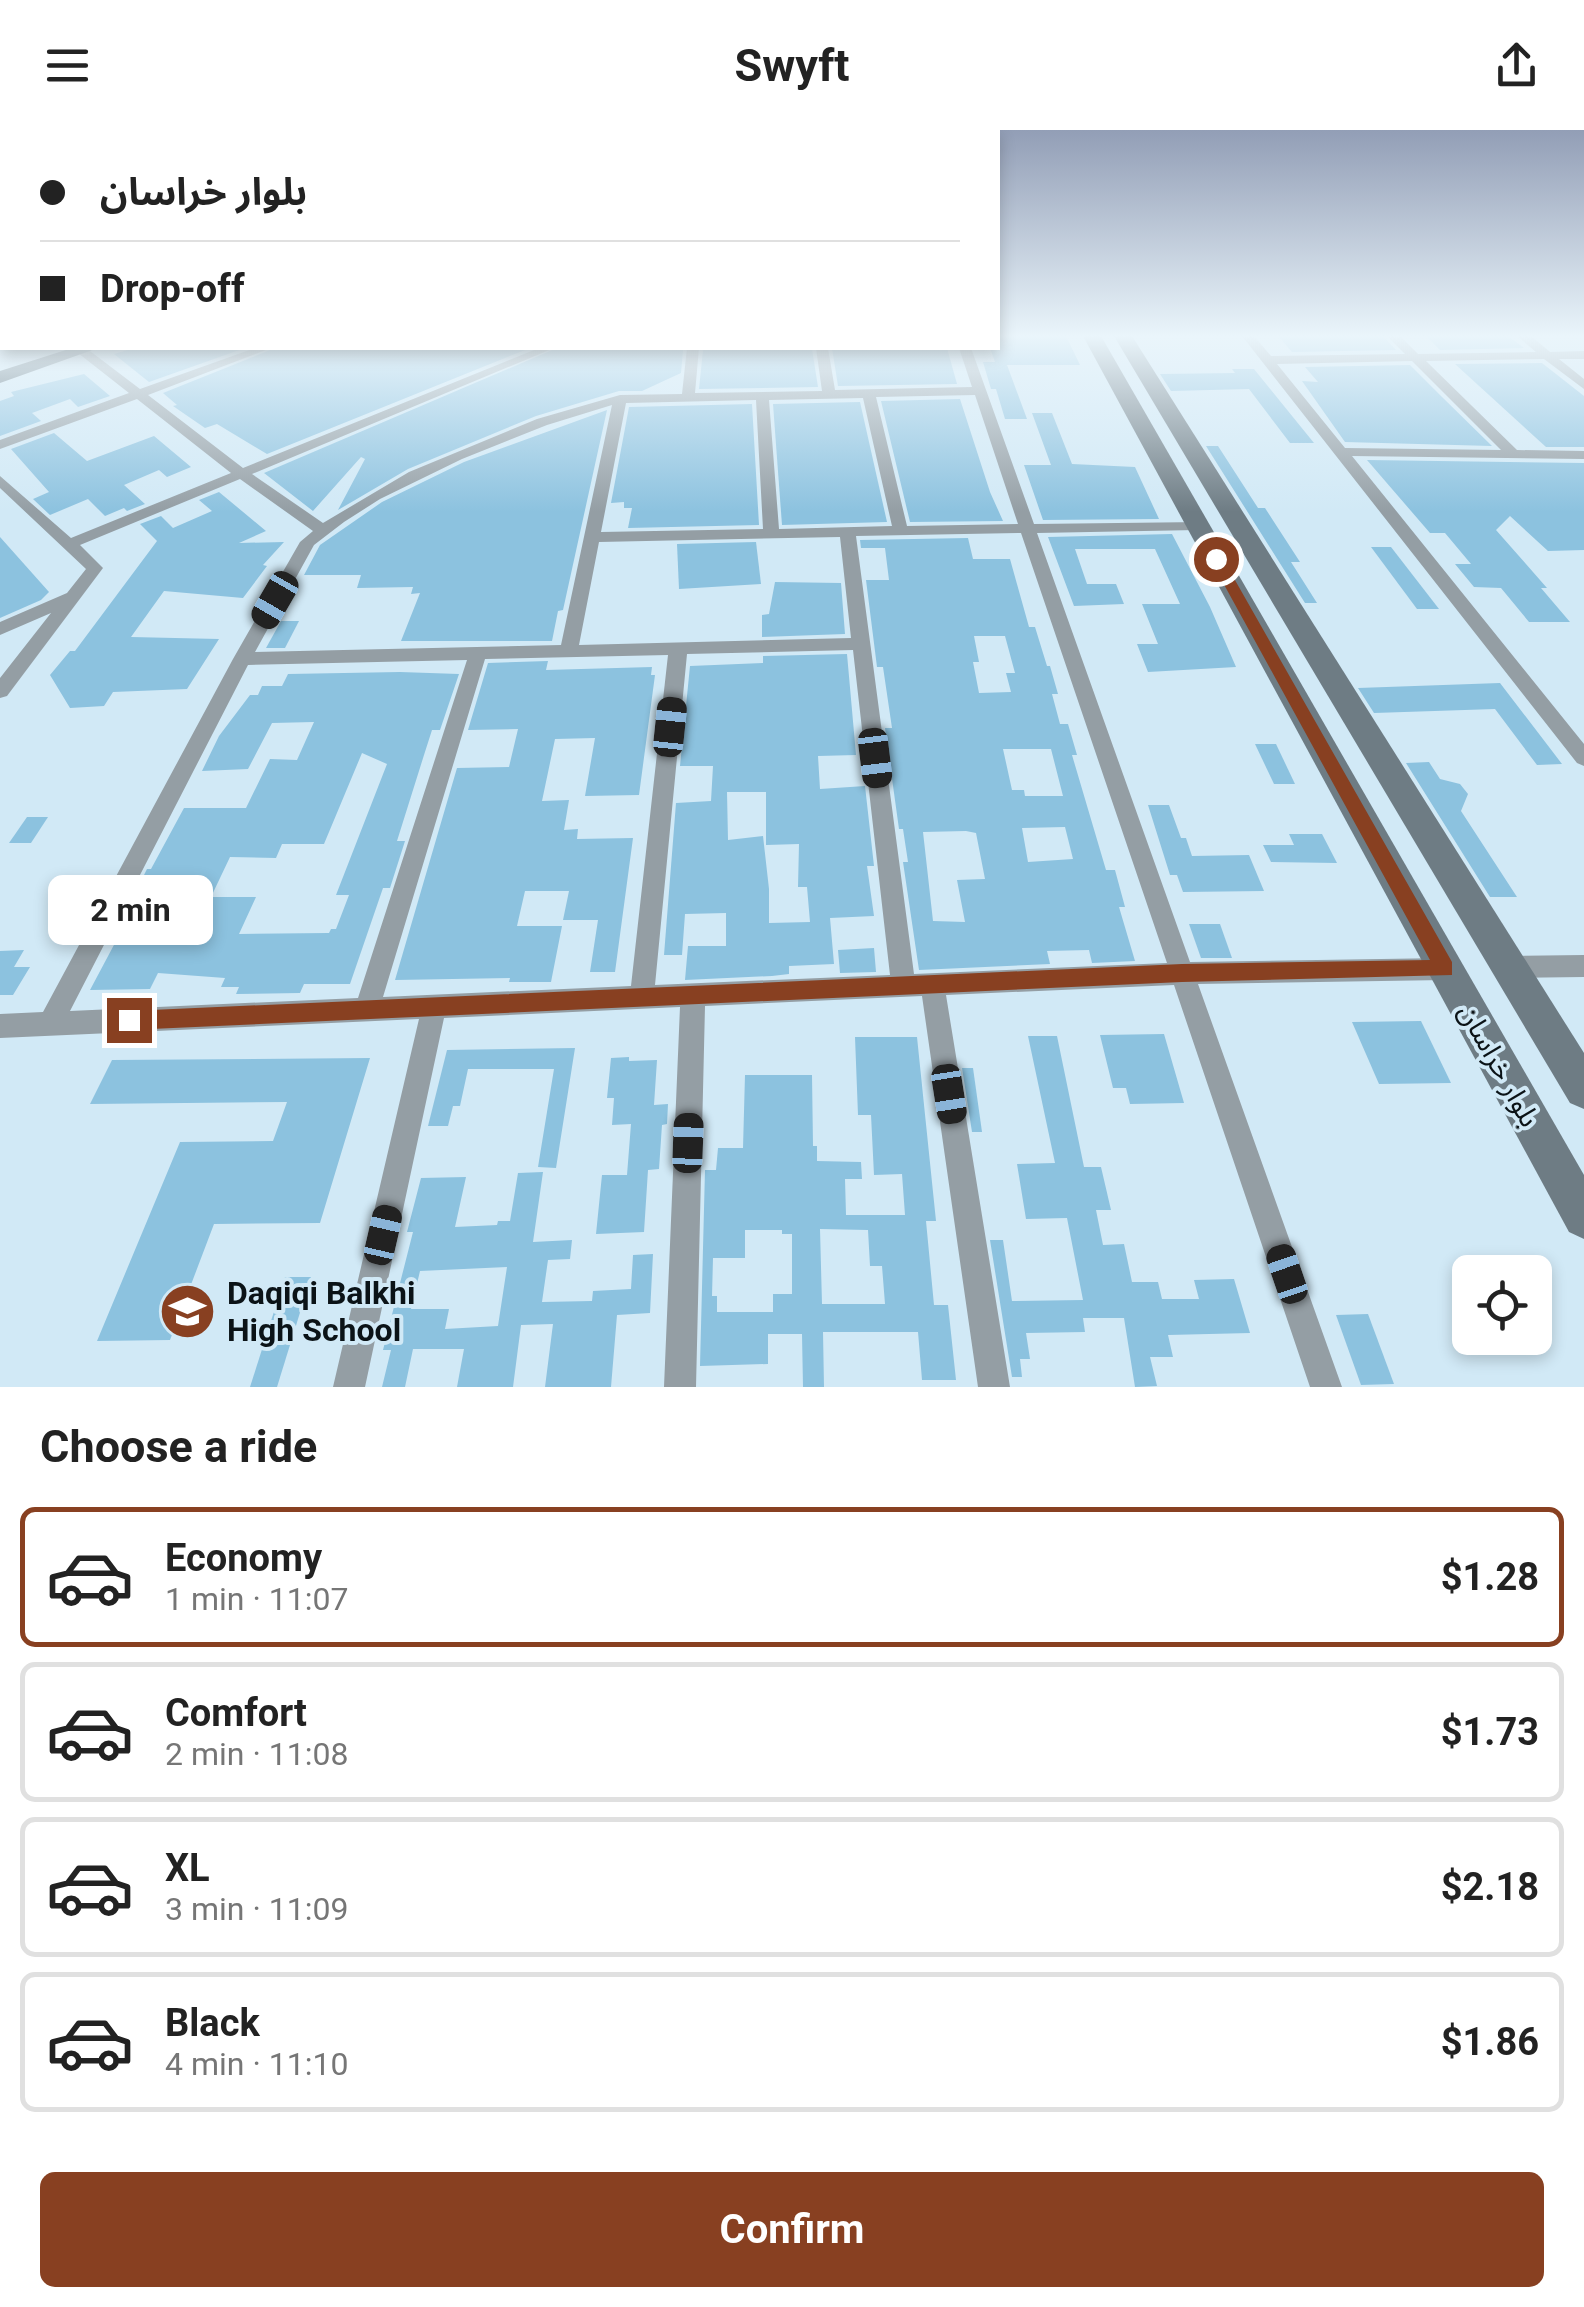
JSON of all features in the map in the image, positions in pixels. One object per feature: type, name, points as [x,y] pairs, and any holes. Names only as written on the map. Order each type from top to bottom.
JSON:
[{"type":"main road","name":"بلوار خراسان","points":[[1125,395],[1584,1218]]},
{"type":"main road","name":"بلوار خراسان","points":[[1159,395],[1584,1089]]},
{"type":"main road","points":[[1128,400],[1162,400]]},
{"type":"street","points":[[0,445],[137,395]]},
{"type":"street","points":[[140,395],[322,530]]},
{"type":"street","points":[[72,543],[432,395]]},
{"type":"street","points":[[50,1024],[242,659],[308,542],[322,530],[406,479],[576,410],[620,399],[899,395]]},
{"type":"street","points":[[982,395],[1326,1387]]},
{"type":"street","points":[[1295,395],[1584,758]]},
{"type":"street","points":[[1453,395],[1513,454]]},
{"type":"street","points":[[869,396],[900,529]]},
{"type":"street","points":[[762,397],[771,531]]},
{"type":"street","points":[[569,652],[620,399]]},
{"type":"street","points":[[1340,452],[1584,455]]},
{"type":"street","points":[[0,480],[95,568],[0,692]]},
{"type":"street","points":[[591,537],[1197,525]]},
{"type":"street","points":[[847,530],[903,986]]},
{"type":"street","points":[[0,628],[73,596]]},
{"type":"street","points":[[242,659],[861,644]]},
{"type":"street","points":[[642,997],[678,650]]},
{"type":"street","points":[[367,1010],[478,654]]},
{"type":"street","points":[[1510,967],[1584,966]]},
{"type":"street","points":[[0,1026],[1182,973],[1445,968]]},
{"type":"street","points":[[932,984],[994,1387]]},
{"type":"street","points":[[680,1387],[693,995]]},
{"type":"street","points":[[349,1387],[434,1006]]},
{"type":"building","points":[[165,395],[414,395],[267,454],[217,424],[205,428],[173,406],[177,405]]},
{"type":"building","points":[[448,395],[607,395],[536,416],[408,469],[338,510],[365,459],[361,457],[313,511],[264,473]]},
{"type":"building","points":[[998,395],[1018,395],[1027,419],[1005,419]]},
{"type":"building","points":[[1253,395],[1275,395],[1314,443],[1290,443]]},
{"type":"building","points":[[1312,395],[1440,395],[1492,446],[1345,442]]},
{"type":"building","points":[[1489,395],[1584,396],[1584,447],[1546,447]]},
{"type":"building","points":[[14,396],[110,396],[78,407],[70,399],[32,413],[41,421],[0,436],[0,401]]},
{"type":"building","points":[[960,399],[1003,521],[910,522],[881,401]]},
{"type":"building","points":[[860,402],[887,522],[782,525],[773,404]]},
{"type":"building","points":[[752,404],[759,525],[628,528],[632,508],[624,508],[624,502],[611,503],[629,407]]},
{"type":"building","points":[[607,410],[563,610],[558,611],[552,641],[401,641],[420,593],[411,594],[413,587],[357,588],[361,575],[304,575],[320,545],[382,502],[464,462]]},
{"type":"building","points":[[1032,413],[1052,413],[1072,464],[1135,467],[1159,519],[1043,520],[1024,465],[1051,465]]},
{"type":"building","points":[[54,433],[87,461],[154,436],[191,467],[167,477],[159,470],[124,485],[145,504],[127,511],[124,508],[105,516],[88,499],[50,515],[33,499],[49,492],[11,449]]},
{"type":"building","points":[[1206,446],[1218,446],[1258,508],[1265,508],[1300,562],[1291,562],[1317,603],[1305,603]]},
{"type":"building","points":[[1367,460],[1584,463],[1584,550],[1548,551],[1510,516],[1496,530],[1547,588],[1541,588],[1570,622],[1529,622],[1501,588],[1474,587],[1455,564],[1471,564],[1445,533],[1430,533]]},
{"type":"building","points":[[219,492],[266,531],[239,543],[284,542],[263,565],[267,566],[243,598],[164,591],[131,637],[219,639],[187,689],[113,692],[104,706],[70,708],[50,675],[70,651],[75,651],[157,541],[140,524],[161,516],[173,528],[212,511],[199,500]]},
{"type":"building","points":[[1172,534],[1236,667],[1148,672],[1137,644],[1158,644],[1142,604],[1180,604],[1155,549],[1075,549],[1087,584],[1116,584],[1124,604],[1074,606],[1048,537]]},
{"type":"building","points":[[0,537],[49,592],[41,600],[0,618]]},
{"type":"building","points":[[968,538],[973,559],[1010,559],[1029,627],[1035,627],[1050,666],[1058,694],[1052,694],[1060,724],[1068,724],[1077,755],[1072,755],[1106,870],[1115,870],[1125,907],[1119,907],[1135,961],[1092,963],[1089,950],[1047,951],[1050,964],[919,970],[903,862],[908,862],[903,829],[899,829],[885,728],[892,728],[883,667],[877,667],[866,580],[889,580],[885,548],[861,548],[860,540]],"holes":[[[974,636],[1005,636],[1015,673],[1006,673],[1011,692],[979,693],[973,662],[979,662]],[[1003,749],[1051,749],[1063,796],[1025,796],[1024,790],[1012,790]],[[1065,827],[1073,859],[1028,862],[1022,828]],[[923,832],[976,833],[985,879],[957,880],[965,922],[933,921]]]},
{"type":"building","points":[[756,542],[761,584],[679,589],[677,544]]},
{"type":"building","points":[[1371,547],[1391,547],[1439,609],[1417,609]]},
{"type":"building","points":[[775,582],[841,583],[845,634],[762,637],[762,615],[769,614]]},
{"type":"building","points":[[281,621],[299,621],[285,648],[266,648]]},
{"type":"building","points":[[847,654],[856,755],[818,756],[820,789],[865,786],[874,866],[867,866],[874,916],[830,918],[834,964],[789,966],[789,974],[772,976],[685,980],[688,946],[726,946],[726,913],[685,914],[682,955],[664,955],[676,803],[711,801],[713,766],[680,766],[690,666],[763,663],[763,656]],"holes":[[[727,792],[766,792],[766,845],[799,844],[798,887],[807,887],[810,922],[769,923],[763,836],[728,840]]]},
{"type":"building","points":[[548,661],[546,670],[652,667],[651,675],[655,675],[639,795],[585,796],[595,738],[555,739],[542,801],[569,800],[564,830],[578,829],[577,839],[633,838],[615,972],[590,972],[598,920],[563,920],[569,891],[525,891],[517,926],[562,926],[551,982],[509,982],[510,978],[395,980],[457,768],[509,767],[518,729],[468,730],[488,663]]},
{"type":"building","points":[[288,674],[459,674],[440,730],[432,730],[397,841],[405,841],[390,888],[383,888],[350,984],[304,984],[300,993],[236,994],[239,987],[221,987],[225,978],[158,973],[150,989],[90,990],[132,911],[126,911],[147,869],[151,869],[184,808],[246,808],[270,759],[297,760],[314,722],[272,723],[248,769],[202,771],[219,736],[250,695],[258,695],[262,686],[282,686]],"holes":[[[362,753],[387,764],[336,895],[349,895],[336,929],[329,933],[239,934],[256,897],[211,897],[230,857],[276,858],[282,844],[324,844]]]},
{"type":"building","points":[[1500,683],[1562,764],[1537,765],[1495,709],[1374,713],[1358,688]]},
{"type":"building","points":[[1255,744],[1276,744],[1295,784],[1274,784]]},
{"type":"building","points":[[1429,762],[1440,779],[1460,784],[1468,794],[1461,811],[1517,897],[1490,897],[1406,763]]},
{"type":"building","points":[[1148,805],[1169,805],[1192,856],[1249,855],[1264,891],[1183,892],[1177,875],[1170,875]]},
{"type":"building","points":[[27,817],[48,817],[31,843],[9,843]]},
{"type":"building","points":[[1289,834],[1322,834],[1337,863],[1271,862],[1263,845],[1294,845]]},
{"type":"building","points":[[1189,924],[1220,924],[1232,958],[1201,958]]},
{"type":"building","points":[[874,948],[876,972],[840,973],[838,950]]},
{"type":"building","points":[[24,950],[14,967],[30,967],[13,995],[0,995],[0,951]]},
{"type":"building","points":[[1421,1021],[1451,1083],[1379,1084],[1352,1022]]},
{"type":"building","points":[[1164,1034],[1184,1103],[1130,1104],[1126,1088],[1113,1088],[1100,1035]]},
{"type":"building","points":[[1028,1036],[1057,1036],[1084,1167],[1101,1167],[1111,1210],[1096,1210],[1103,1245],[1124,1244],[1132,1282],[1158,1282],[1162,1299],[1199,1299],[1194,1280],[1234,1279],[1250,1333],[1168,1335],[1173,1357],[1150,1357],[1157,1386],[1135,1387],[1124,1318],[1083,1318],[1085,1332],[1026,1333],[1030,1359],[1020,1359],[1022,1377],[1012,1377],[990,1240],[1003,1240],[1012,1301],[1083,1300],[1067,1218],[1026,1219],[1017,1164],[1055,1163]]},
{"type":"building","points":[[855,1037],[917,1037],[936,1221],[926,1221],[934,1305],[948,1305],[956,1380],[922,1380],[918,1332],[823,1332],[824,1387],[803,1387],[802,1334],[768,1334],[768,1364],[700,1366],[705,1170],[716,1170],[718,1148],[743,1148],[745,1075],[812,1075],[813,1146],[817,1146],[817,1161],[861,1162],[862,1179],[845,1179],[846,1215],[905,1215],[902,1174],[874,1175],[871,1115],[858,1115]],"holes":[[[820,1229],[868,1230],[870,1266],[882,1266],[885,1304],[822,1304]],[[745,1230],[782,1230],[782,1234],[792,1234],[792,1294],[773,1294],[773,1312],[717,1312],[717,1296],[712,1296],[713,1258],[745,1258]]]},
{"type":"building","points":[[575,1048],[556,1168],[538,1167],[554,1069],[468,1069],[460,1106],[453,1106],[448,1126],[428,1126],[447,1050]]},
{"type":"building","points":[[629,1057],[629,1061],[657,1060],[654,1105],[668,1104],[667,1124],[662,1125],[659,1169],[648,1170],[644,1232],[596,1234],[602,1175],[627,1175],[631,1124],[612,1125],[614,1098],[607,1098],[611,1058]]},
{"type":"building","points":[[370,1058],[320,1223],[214,1224],[170,1340],[97,1341],[180,1142],[273,1141],[287,1102],[90,1104],[112,1060]]},
{"type":"building","points":[[962,1068],[973,1068],[982,1132],[972,1132]]},
{"type":"building","points":[[543,1172],[533,1242],[572,1240],[570,1259],[548,1260],[542,1302],[592,1301],[593,1291],[631,1289],[633,1255],[653,1254],[650,1313],[617,1315],[611,1387],[545,1387],[553,1324],[521,1325],[513,1387],[457,1387],[464,1349],[413,1349],[405,1387],[382,1387],[391,1350],[383,1350],[413,1232],[407,1232],[421,1178],[466,1177],[455,1227],[497,1225],[498,1221],[510,1221],[518,1173]],"holes":[[[507,1267],[498,1326],[445,1329],[449,1309],[411,1309],[420,1271]]]},
{"type":"building","points":[[285,1277],[311,1277],[277,1387],[250,1387]]},
{"type":"building","points":[[1368,1314],[1394,1384],[1361,1385],[1336,1315]]},
{"type":"place","name":"Daqiqi Balkhi High School","points":[[188,1311]]},
{"type":"route","points":[[129,1020],[1182,973],[1445,968],[1216,559]]}]
